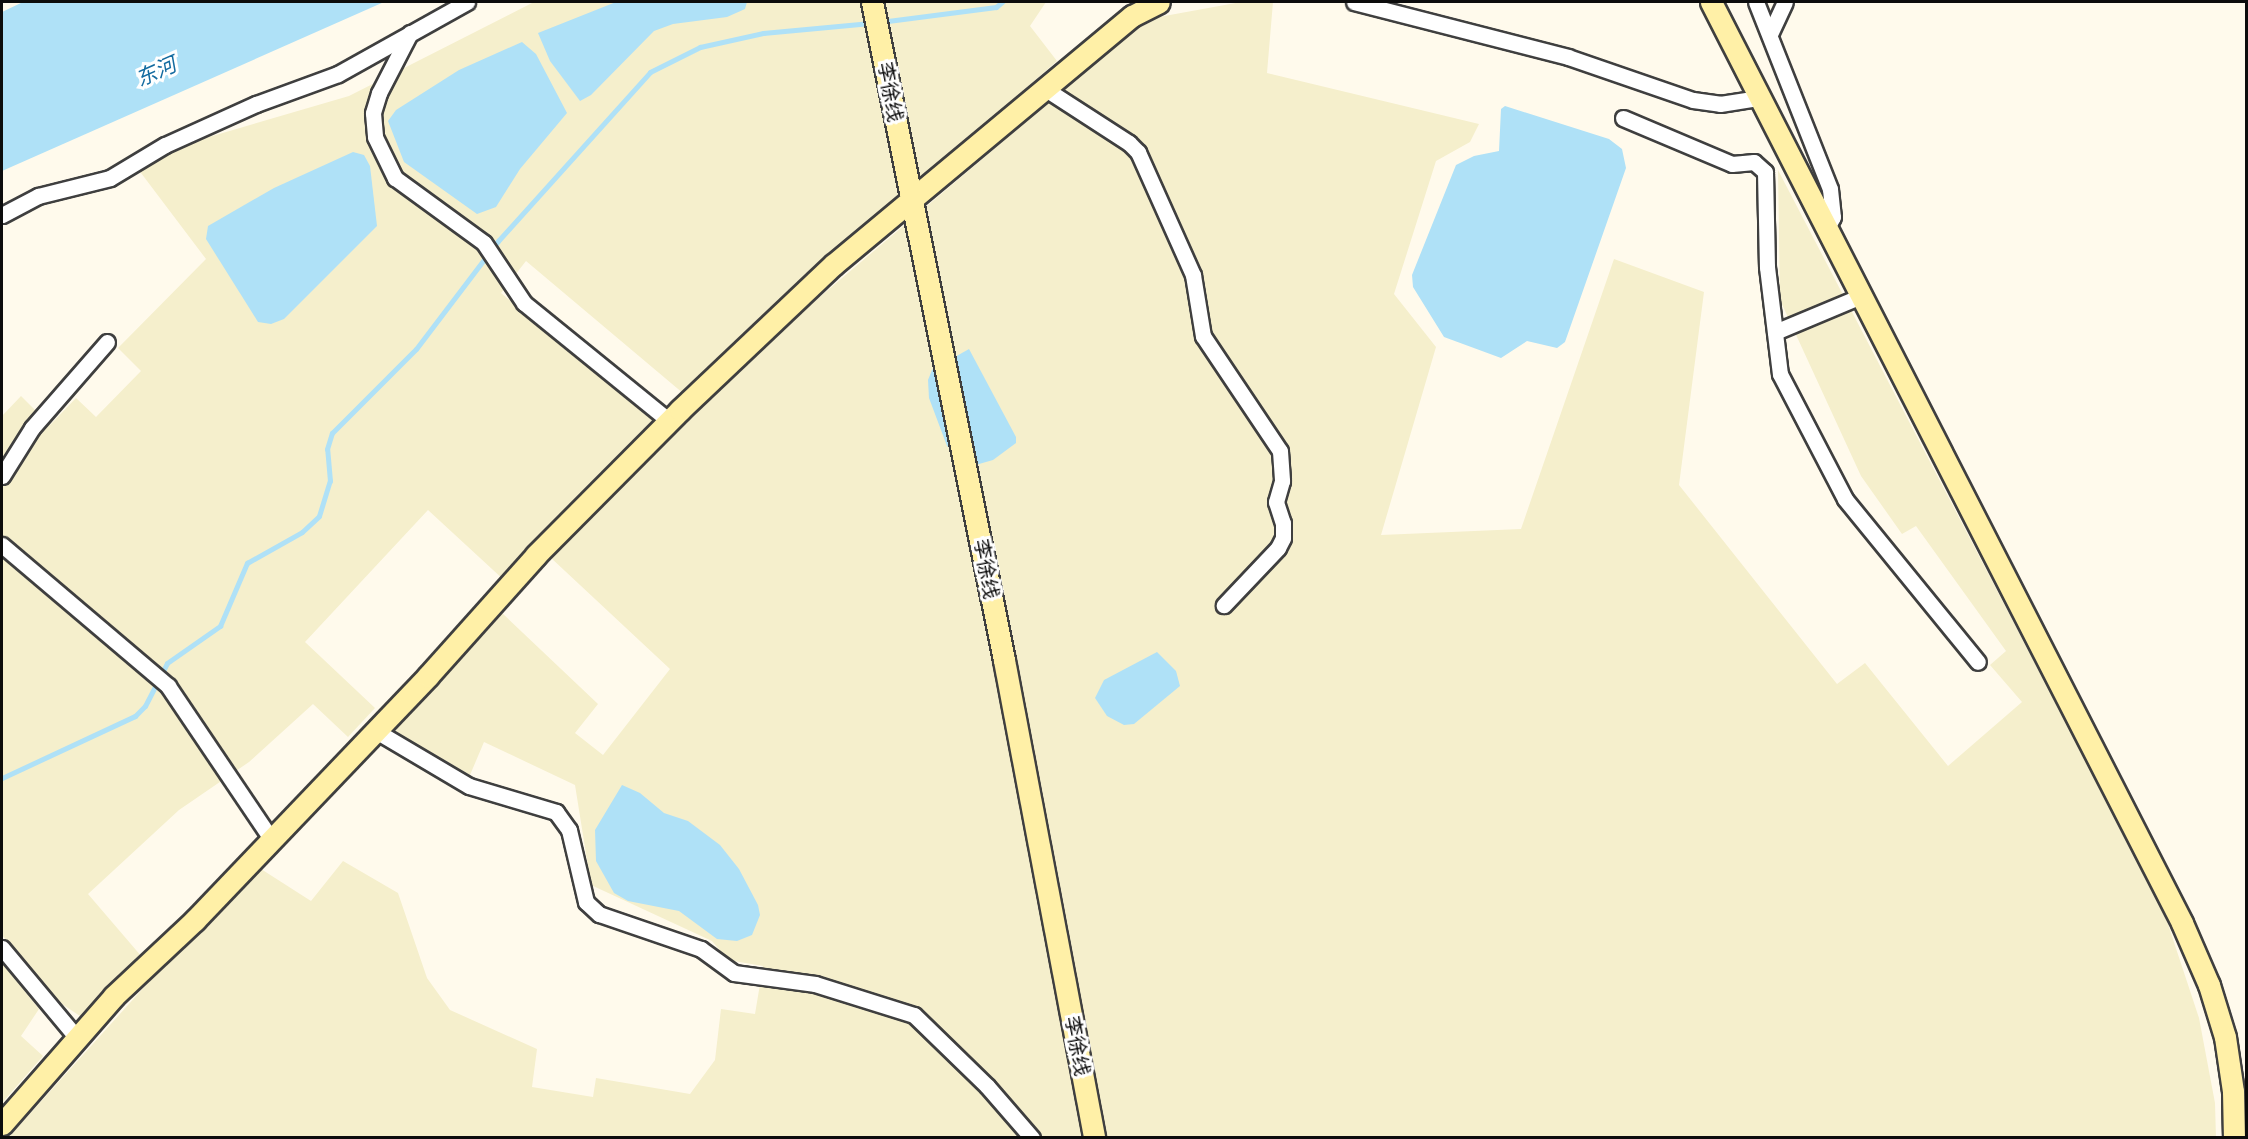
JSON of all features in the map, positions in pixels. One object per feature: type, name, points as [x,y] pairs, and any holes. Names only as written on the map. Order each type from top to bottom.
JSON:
[{"type":"main road","name":"李徐线","points":[[872,2],[1004,660],[1094,1137]]},
{"type":"main road","points":[[2,1124],[77,1038],[272,840],[376,731],[536,555],[669,421],[833,265],[1132,16],[1159,2]]},
{"type":"main road","points":[[1712,2],[1758,98],[2182,923],[2209,985],[2225,1037],[2233,1091],[2234,1137]]},
{"type":"street","points":[[2,215],[38,196],[110,178],[175,141],[256,104],[338,74],[466,2]]},
{"type":"street","points":[[1354,2],[1568,57],[1693,100],[1720,104],[1758,98]]},
{"type":"street","points":[[1755,2],[1770,34],[1830,189],[1833,218],[1826,229]]},
{"type":"street","points":[[1770,34],[1785,2]]},
{"type":"street","points":[[410,33],[375,103],[374,125],[379,148],[395,178],[484,243],[524,303],[669,421]]},
{"type":"street","points":[[1044,88],[1129,143],[1138,152],[1193,275],[1203,336],[1280,451],[1282,481],[1276,502],[1283,523],[1283,538],[1278,548],[1224,605]]},
{"type":"street","points":[[1623,118],[1732,164],[1754,162],[1765,172],[1767,267],[1780,374],[1845,499],[1978,662]]},
{"type":"street","points":[[1775,332],[1862,297]]},
{"type":"street","points":[[2,476],[32,428],[107,342]]},
{"type":"street","points":[[2,545],[159,679],[178,698],[272,840]]},
{"type":"street","points":[[376,731],[469,786],[556,812],[569,830],[586,902],[599,914],[701,949],[734,974],[815,984],[914,1015],[987,1086],[1032,1137]]},
{"type":"street","points":[[2,948],[77,1038]]},
{"type":"shaded area","points":[[534,2],[1046,2],[1030,26],[1057,61],[747,331],[684,394],[526,261],[501,293],[656,423],[505,581],[428,510],[305,642],[375,708],[348,737],[313,704],[249,762],[179,810],[88,894],[142,957],[83,1018],[56,1000],[2,935],[2,416],[21,396],[50,425],[76,398],[96,417],[141,371],[118,348],[206,259],[138,169],[185,144],[349,96]]},
{"type":"shaded area","points":[[1241,2],[1273,2],[1267,73],[1479,124],[1470,142],[1436,161],[1394,294],[1436,347],[1381,535],[1521,529],[1614,259],[1704,292],[1679,485],[1837,684],[1865,663],[1948,766],[2022,702],[1990,665],[2006,651],[1916,526],[1902,534],[1861,476],[1780,300],[1778,170],[2163,909],[2199,1018],[2215,1103],[2216,1138],[8,1138],[156,974],[261,869],[311,901],[343,861],[398,893],[427,978],[450,1010],[537,1049],[532,1087],[593,1097],[596,1078],[690,1094],[715,1060],[721,1009],[755,1014],[763,966],[728,960],[712,941],[591,885],[575,785],[484,742],[470,775],[396,732],[397,716],[501,612],[598,704],[575,733],[603,755],[670,669],[550,557],[762,346],[1133,31],[1159,17]]},
{"type":"shaded area","points":[[2,963],[39,1009],[21,1036],[43,1056],[2,1103]]},
{"type":"water","name":"东河","points":[[23,2],[384,2],[2,171],[2,12]]},
{"type":"water","points":[[616,2],[747,2],[745,9],[727,17],[673,24],[654,31],[591,95],[580,101],[550,61],[538,33]]},
{"type":"water","points":[[522,42],[536,54],[567,113],[520,169],[496,207],[477,214],[404,162],[388,121],[396,110],[459,70]]},
{"type":"water","points":[[1505,106],[1609,139],[1622,149],[1626,168],[1565,342],[1557,348],[1527,341],[1501,358],[1444,337],[1413,287],[1412,275],[1456,165],[1474,156],[1499,151],[1501,109]]},
{"type":"water","points":[[353,152],[364,155],[370,166],[377,226],[284,319],[271,324],[258,322],[206,239],[208,226],[274,188]]},
{"type":"water","points":[[969,349],[1016,437],[1016,443],[993,460],[972,466],[947,446],[929,398],[928,380],[932,370]]},
{"type":"water","points":[[1157,652],[1176,671],[1180,686],[1134,724],[1124,725],[1107,716],[1095,698],[1104,680]]},
{"type":"water","points":[[622,785],[640,793],[664,813],[688,821],[720,845],[739,869],[758,905],[760,915],[752,935],[737,941],[717,939],[679,911],[628,901],[614,893],[596,861],[595,830]]},
{"type":"waterway","points":[[880,22],[996,7],[1002,2]]},
{"type":"waterway","points":[[2,778],[135,716],[145,706],[167,663],[220,626],[247,563],[302,532],[319,516],[330,481],[327,449],[332,433],[416,349],[498,241],[650,72],[700,47],[763,33],[871,23]]}]
